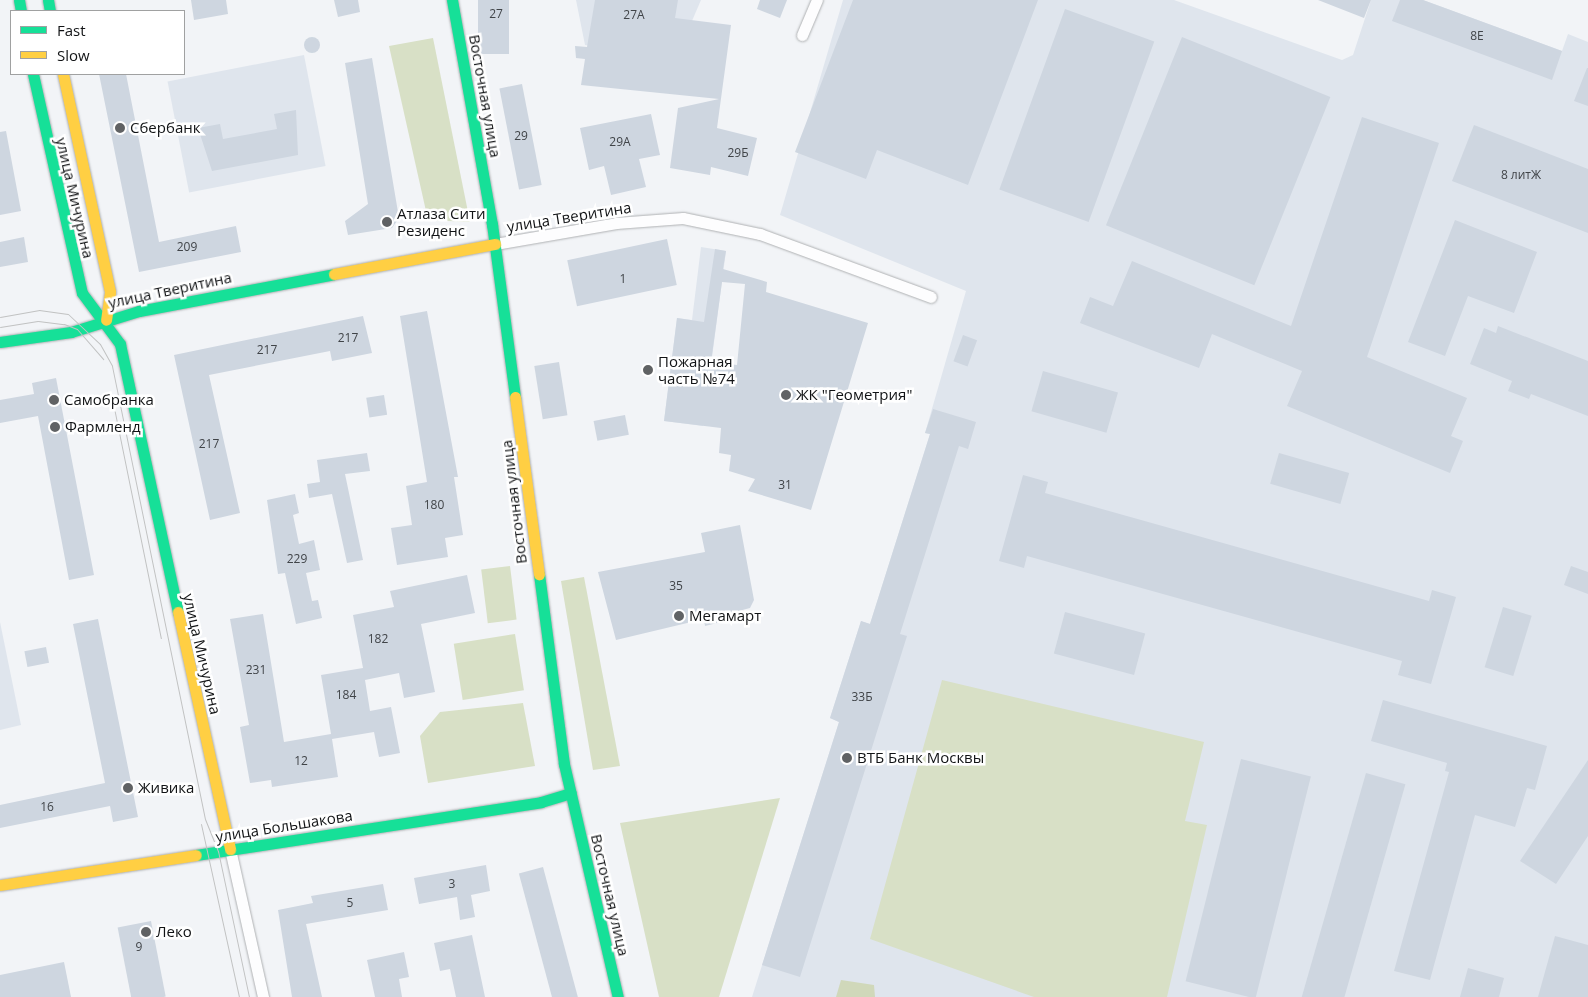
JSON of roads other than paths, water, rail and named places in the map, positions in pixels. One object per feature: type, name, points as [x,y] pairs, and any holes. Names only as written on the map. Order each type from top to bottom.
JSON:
[{"type":"street","name":"Восточная улица","points":[[452,0],[495,244],[540,590],[571,793],[618,997]]},
{"type":"street","points":[[802,35],[817,0]]},
{"type":"street","name":"улица Мичурина","points":[[33,75],[59,207],[85,298],[106,320],[120,344],[263,997]]},
{"type":"street","name":"улица Мичурина","points":[[63,75],[110,292],[106,320]]},
{"type":"street","name":"улица Тверитина","points":[[0,342],[71,332],[106,320],[495,244],[616,223],[683,218],[760,234],[931,297]]},
{"type":"street","name":"улица Большакова","points":[[0,885],[541,802],[571,793]]},
{"type":"tram line","points":[[0,317],[39,310],[68,314],[100,344],[112,366],[205,819],[218,851],[249,997]]},
{"type":"tram line","points":[[0,327],[38,321],[64,324],[77,329],[103,359]]},
{"type":"tram line","points":[[112,398],[161,638]]},
{"type":"tram line","points":[[201,824],[239,997]]},
{"type":"place","name":"Сбербанк","points":[[120,128]]},
{"type":"place","name":"Атлаза Сити Резиденс","points":[[387,222]]},
{"type":"place","name":"Пожарная часть №74","points":[[648,370]]},
{"type":"place","name":"ЖК \"Геометрия\"","points":[[786,395]]},
{"type":"place","name":"Самобранка","points":[[54,400]]},
{"type":"place","name":"Фармленд","points":[[55,427]]},
{"type":"place","name":"Мегамарт","points":[[679,616]]},
{"type":"place","name":"ВТБ Банк Москвы","points":[[847,758]]},
{"type":"place","name":"Живика","points":[[128,788]]},
{"type":"place","name":"Леко","points":[[146,932]]}]
